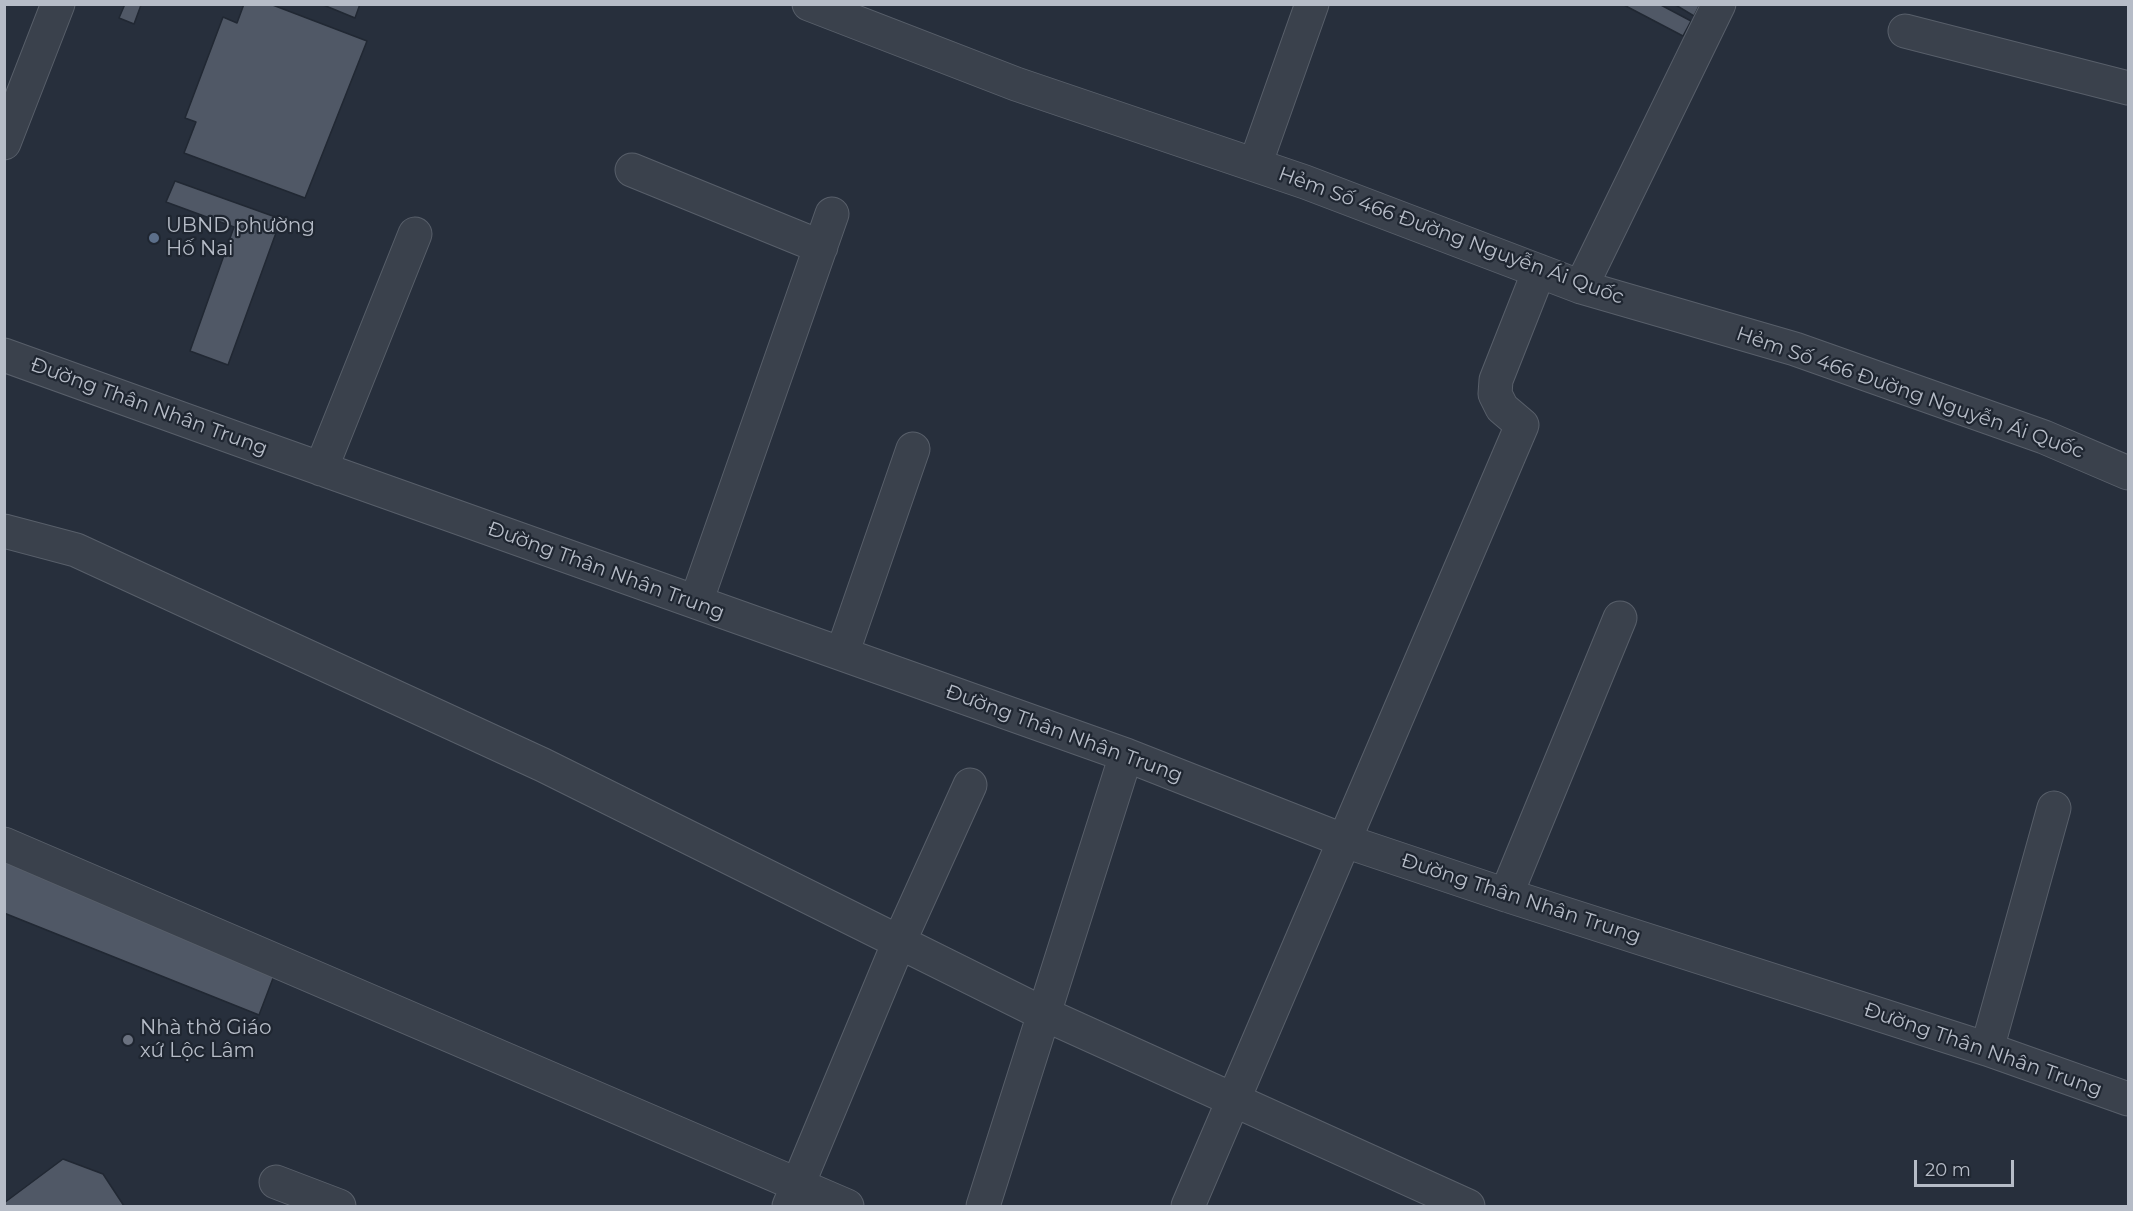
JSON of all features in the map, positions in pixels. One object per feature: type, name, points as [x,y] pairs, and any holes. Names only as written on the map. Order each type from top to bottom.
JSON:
[{"type":"street","points":[[4,143],[58,4]]},
{"type":"street","name":"Hẻm Số 466 Đường Nguyễn Ái Quốc","points":[[808,4],[1016,84],[1305,182],[1581,287],[1795,349],[2044,437],[2128,473]]},
{"type":"street","points":[[1255,165],[1312,4]]},
{"type":"street","points":[[1581,287],[1719,4]]},
{"type":"street","points":[[1905,31],[2128,88]]},
{"type":"street","points":[[632,170],[820,247]]},
{"type":"street","points":[[696,602],[832,214]]},
{"type":"street","points":[[321,469],[415,234]]},
{"type":"street","points":[[1188,1206],[1522,425],[1502,408],[1495,394],[1496,380],[1539,271]]},
{"type":"street","name":"Đường Thân Nhân Trung","points":[[4,355],[1126,755],[1345,841],[1987,1049],[2128,1099]]},
{"type":"street","points":[[842,654],[913,449]]},
{"type":"street","points":[[4,531],[75,550],[543,765],[1044,1014],[1468,1206]]},
{"type":"street","points":[[1506,895],[1620,618]]},
{"type":"street","points":[[983,1206],[1126,755]]},
{"type":"street","points":[[793,1196],[899,942],[970,785]]},
{"type":"street","points":[[1987,1049],[2054,808]]},
{"type":"street","points":[[4,844],[793,1196],[847,1206]]},
{"type":"street","points":[[276,1182],[339,1206]]},
{"type":"building","points":[[125,4],[141,5],[134,24],[119,18]]},
{"type":"building","points":[[244,4],[270,4],[367,41],[305,198],[184,153],[196,122],[185,118],[223,17],[237,23]]},
{"type":"building","points":[[321,4],[360,4],[355,18]]},
{"type":"building","points":[[1622,4],[1659,4],[1691,21],[1683,36]]},
{"type":"building","points":[[1674,4],[1700,4],[1694,16]]},
{"type":"building","points":[[175,181],[281,219],[228,365],[190,351],[234,227],[166,202]]},
{"type":"building","points":[[4,857],[275,973],[259,1015],[4,913]]},
{"type":"building","points":[[63,1159],[103,1174],[124,1206],[4,1206],[4,1203]]},
{"type":"place","name":"UBND phường Hố Nai","points":[[154,238]]},
{"type":"place","name":"Nhà thờ Giáo xứ Lộc Lâm","points":[[128,1040]]}]
